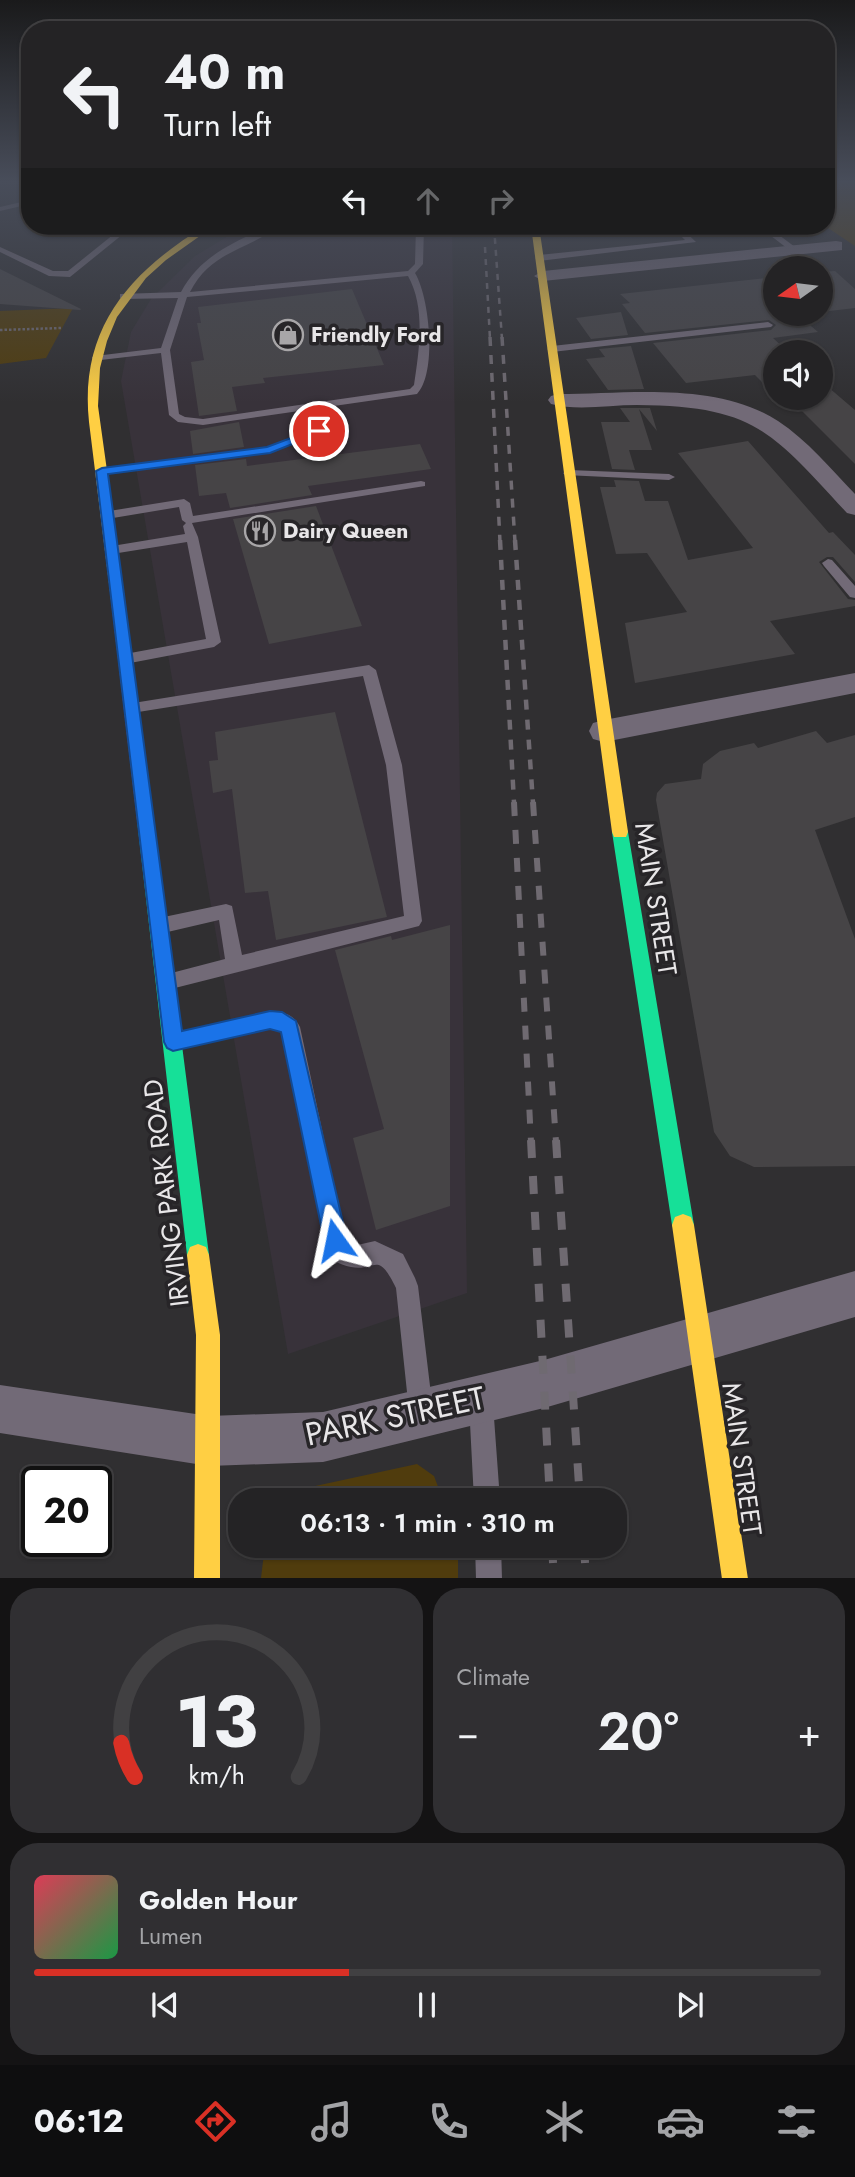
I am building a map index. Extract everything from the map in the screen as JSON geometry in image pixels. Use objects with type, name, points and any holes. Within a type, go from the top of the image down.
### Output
[{"type":"main road","name":"IRVING PARK ROAD","points":[[162,256],[123,296],[102,331],[95,359],[93,400],[167,982],[208,1335],[207,1578]]},
{"type":"main road","name":"MAIN STREET","points":[[539,258],[604,731],[701,1340],[734,1578]]},
{"type":"street","points":[[542,276],[734,256]]},
{"type":"street","points":[[558,400],[694,402],[747,412],[778,431],[855,508]]},
{"type":"street","points":[[604,731],[855,682]]},
{"type":"street","name":"PARK STREET","points":[[0,1409],[209,1441],[323,1437],[480,1399],[701,1340],[855,1294]]},
{"type":"lane","points":[[14,256],[52,274],[70,274],[92,256]]},
{"type":"lane","points":[[220,256],[197,273],[184,295],[164,350],[174,415],[182,420],[203,422],[413,392],[419,386],[423,323],[417,280],[411,273]]},
{"type":"lane","points":[[123,296],[184,295],[411,273],[419,264],[419,256]]},
{"type":"lane","points":[[539,258],[562,256]]},
{"type":"lane","points":[[552,349],[763,326]]},
{"type":"lane","points":[[95,359],[164,350]]},
{"type":"lane","points":[[102,471],[270,450],[319,431]]},
{"type":"lane","points":[[569,473],[669,477]]},
{"type":"lane","points":[[188,520],[421,484]]},
{"type":"lane","points":[[107,515],[184,503],[214,642],[125,659]]},
{"type":"lane","points":[[112,550],[191,537]]},
{"type":"lane","points":[[828,563],[855,594]]},
{"type":"lane","points":[[132,708],[369,670],[394,765],[413,921],[167,982]]},
{"type":"lane","points":[[159,926],[226,911],[235,965]]},
{"type":"lane","points":[[173,1042],[270,1020],[282,1021],[289,1027],[335,1240],[342,1254],[353,1257],[376,1252],[395,1262],[407,1286],[421,1414]]},
{"type":"lane","points":[[480,1399],[486,1488]]},
{"type":"lane","points":[[488,1558],[489,1578]]},
{"type":"path","points":[[0,330],[62,328]]},
{"type":"shaded area","points":[[195,256],[452,256],[467,1293],[288,1354],[121,381],[131,332],[151,299]]},
{"type":"shaded area","points":[[73,308],[46,358],[0,364],[0,311]]},
{"type":"shaded area","points":[[417,1464],[434,1476],[438,1488],[306,1488]]},
{"type":"shaded area","points":[[263,1558],[458,1558],[458,1578],[261,1578]]},
{"type":"building","points":[[0,269],[81,309],[0,304]]},
{"type":"building","points":[[833,271],[855,289],[855,308],[833,311]]},
{"type":"building","points":[[763,278],[763,321],[645,333],[622,304],[630,303],[620,294]]},
{"type":"building","name":"Friendly Ford","points":[[352,289],[384,365],[263,378],[265,383],[232,387],[237,411],[199,416],[191,362],[204,360],[197,323],[201,323],[198,307]]},
{"type":"building","points":[[621,312],[628,335],[591,339],[576,318]]},
{"type":"building","points":[[775,326],[811,326],[818,332],[763,340],[763,383],[755,375],[686,383],[653,343],[771,330]]},
{"type":"building","points":[[631,346],[644,389],[608,390],[586,359],[605,357],[599,349]]},
{"type":"building","points":[[833,391],[855,410],[855,464],[801,410],[833,410]]},
{"type":"building","points":[[620,408],[650,408],[657,431],[639,409],[652,450],[629,450],[635,470],[612,469],[601,422],[630,422]]},
{"type":"building","points":[[239,422],[244,447],[193,454],[190,431]]},
{"type":"building","points":[[748,441],[829,533],[833,532],[855,555],[855,582],[833,557],[819,562],[848,599],[855,600],[855,606],[770,621],[795,654],[635,683],[625,623],[687,612],[647,553],[616,554],[600,487],[616,487],[614,480],[639,481],[645,501],[668,501],[688,560],[753,548],[678,453]]},
{"type":"building","points":[[420,444],[431,469],[308,486],[312,495],[230,508],[226,493],[199,496],[195,465],[246,459],[247,466]]},
{"type":"building","points":[[316,506],[362,626],[269,644],[233,519]]},
{"type":"building","points":[[335,712],[387,917],[276,940],[268,891],[245,893],[232,789],[213,793],[209,761],[218,760],[215,732]]},
{"type":"building","points":[[816,731],[827,743],[855,735],[855,817],[815,830],[855,939],[855,1166],[754,1167],[730,1156],[714,1132],[656,800],[657,793],[665,784],[701,779],[703,764],[720,751],[754,743],[758,748]]},
{"type":"building","points":[[450,925],[450,1206],[376,1230],[353,1138],[384,1129],[335,950],[391,936],[392,940]]},
{"type":"railway","points":[[485,256],[490,339]]},
{"type":"railway","points":[[496,256],[502,339]]},
{"type":"railway","points":[[490,337],[500,542]]},
{"type":"railway","points":[[502,337],[515,542]]},
{"type":"railway","points":[[500,540],[514,803]]},
{"type":"railway","points":[[515,540],[533,803]]},
{"type":"railway","points":[[514,802],[531,1142]]},
{"type":"railway","points":[[533,802],[556,1142]]},
{"type":"railway","points":[[531,1140],[549,1488]]},
{"type":"railway","points":[[556,1140],[579,1488]]},
{"type":"railway","points":[[553,1558],[554,1578]]},
{"type":"railway","points":[[585,1558],[586,1578]]},
{"type":"traffic: fast","points":[[145,820],[198,1255]]},
{"type":"traffic: fast","points":[[620,832],[683,1225]]},
{"type":"traffic: slow","points":[[118,600],[93,406],[95,368],[112,317],[126,295],[166,256]]},
{"type":"traffic: slow","points":[[539,256],[620,832]]},
{"type":"traffic: slow","points":[[683,1225],[735,1578]]},
{"type":"traffic: slow","points":[[198,1255],[208,1335],[207,1578]]},
{"type":"traffic: jam","points":[[118,600],[145,820]]},
{"type":"place","name":"Friendly Ford","points":[[288,335]]},
{"type":"place","name":"Dairy Queen","points":[[260,531]]},
{"type":"route","points":[[319,431],[270,450],[102,471],[173,1042],[270,1020],[282,1021],[289,1027],[335,1240]]}]
